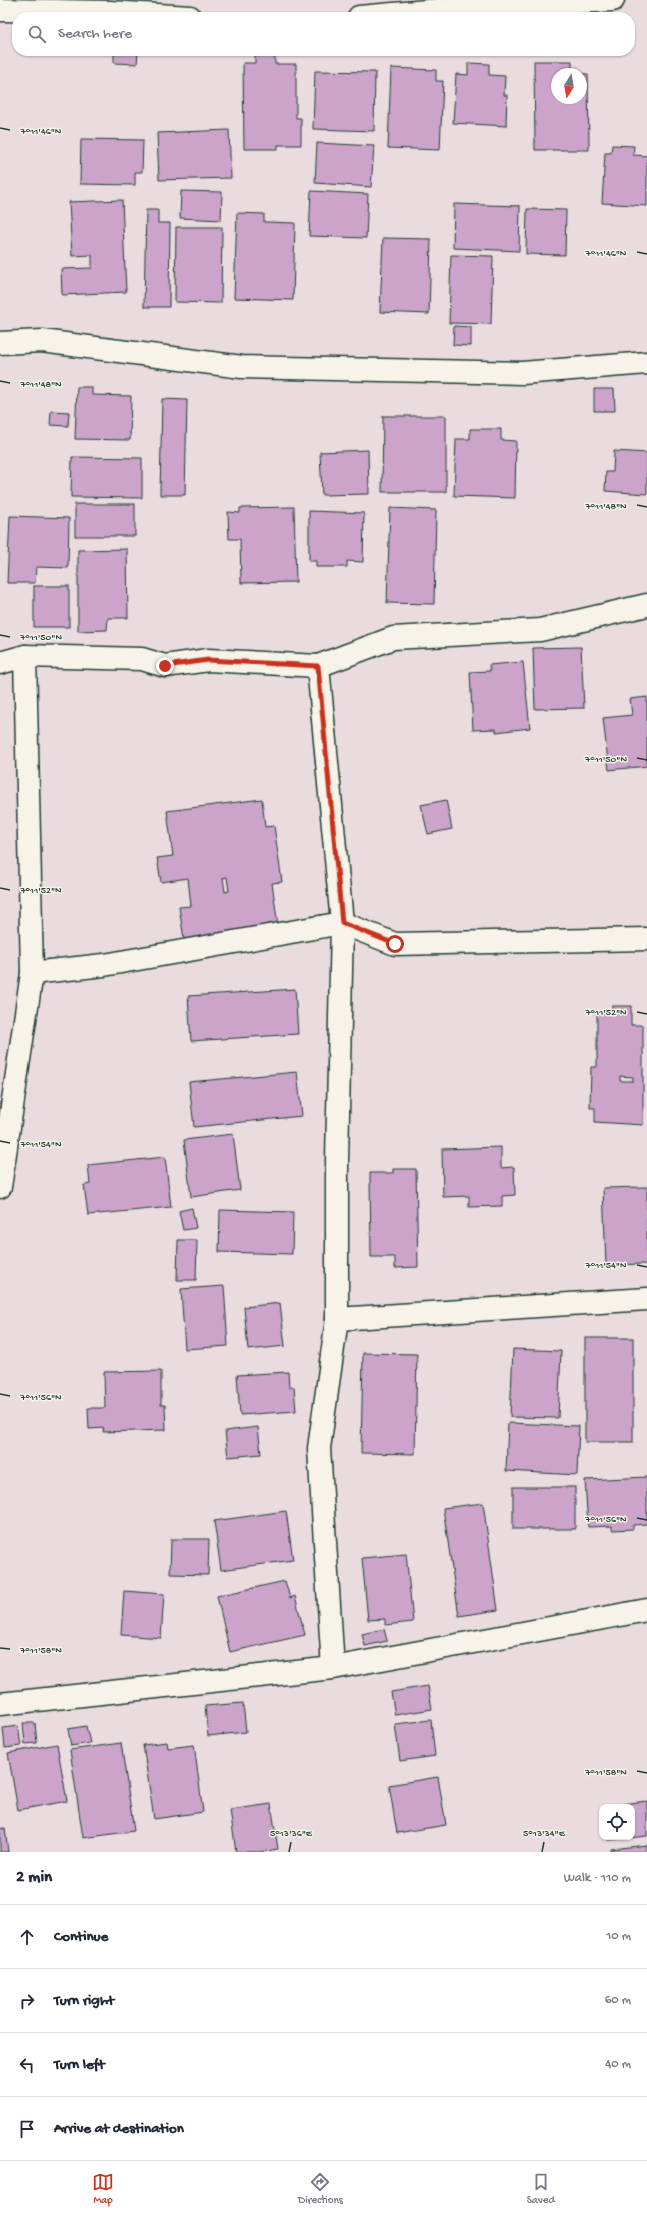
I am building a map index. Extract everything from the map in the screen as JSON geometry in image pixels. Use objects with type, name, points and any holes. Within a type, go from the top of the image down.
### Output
[{"type":"street","points":[[355,0],[355,12]]},
{"type":"street","points":[[416,12],[461,8],[613,0]]},
{"type":"street","points":[[0,10],[110,12]]},
{"type":"street","points":[[0,343],[42,341],[242,368],[522,373],[647,363]]},
{"type":"street","points":[[0,663],[25,656],[142,659],[165,666],[208,660],[318,666],[393,638],[540,630],[647,605]]},
{"type":"street","points":[[0,1187],[32,973],[25,656]]},
{"type":"street","points":[[318,666],[342,923],[337,1161],[337,1319],[319,1448],[333,1668]]},
{"type":"street","points":[[32,973],[104,965],[342,923],[395,944],[647,939]]},
{"type":"street","points":[[337,1319],[647,1299]]},
{"type":"street","points":[[0,1704],[333,1668],[647,1610]]},
{"type":"building","points":[[114,56],[138,56],[137,64],[114,63]]},
{"type":"building","points":[[255,56],[275,56],[275,64],[296,64],[296,118],[301,118],[301,145],[278,145],[278,149],[244,149],[243,63],[255,63]]},
{"type":"building","points":[[534,61],[572,61],[572,68],[551,68],[551,104],[587,104],[588,74],[589,150],[535,150]]},
{"type":"building","points":[[468,63],[489,64],[489,75],[505,76],[504,95],[507,95],[506,126],[453,123],[456,74],[468,75]]},
{"type":"building","points":[[391,68],[436,70],[436,81],[443,81],[440,150],[388,148]]},
{"type":"building","points":[[315,71],[375,72],[374,131],[313,129]]},
{"type":"building","points":[[229,130],[231,178],[159,180],[157,133]]},
{"type":"building","points":[[81,139],[143,140],[142,172],[135,172],[135,185],[80,184]]},
{"type":"building","points":[[317,143],[374,146],[371,187],[315,183]]},
{"type":"building","points":[[612,145],[634,146],[633,155],[647,156],[647,206],[602,203],[605,153],[611,153]]},
{"type":"building","points":[[181,191],[222,192],[221,220],[180,218]]},
{"type":"building","points":[[311,191],[368,194],[366,238],[309,236]]},
{"type":"building","points":[[122,200],[126,292],[62,295],[61,269],[92,268],[92,255],[72,256],[69,202]]},
{"type":"building","points":[[454,204],[520,206],[519,251],[453,248]]},
{"type":"building","points":[[527,209],[566,210],[565,255],[526,254]]},
{"type":"building","points":[[146,210],[158,210],[158,223],[170,223],[169,307],[144,307]]},
{"type":"building","points":[[237,213],[264,214],[264,222],[295,223],[293,300],[234,298]]},
{"type":"building","points":[[176,227],[222,227],[221,303],[175,302]]},
{"type":"building","points":[[383,238],[431,239],[429,314],[380,312]]},
{"type":"building","points":[[451,255],[493,256],[491,324],[449,323]]},
{"type":"building","points":[[454,326],[471,327],[471,346],[453,345]]},
{"type":"building","points":[[77,387],[92,387],[92,395],[131,396],[130,440],[75,439]]},
{"type":"building","points":[[594,389],[614,389],[615,411],[594,411]]},
{"type":"building","points":[[162,399],[187,400],[185,495],[160,495]]},
{"type":"building","points":[[51,411],[69,412],[68,426],[50,425]]},
{"type":"building","points":[[383,416],[446,416],[446,492],[382,492]]},
{"type":"building","points":[[470,429],[501,429],[501,440],[516,441],[515,498],[454,496],[456,439],[470,439]]},
{"type":"building","points":[[368,450],[369,494],[322,495],[320,452]]},
{"type":"building","points":[[614,451],[647,453],[647,494],[605,491],[606,472],[613,472]]},
{"type":"building","points":[[72,457],[142,458],[142,498],[71,497]]},
{"type":"building","points":[[75,504],[135,504],[135,536],[75,536]]},
{"type":"building","points":[[294,507],[296,582],[241,583],[240,539],[229,539],[228,512],[240,513],[240,508]]},
{"type":"building","points":[[390,508],[436,510],[434,604],[387,603]]},
{"type":"building","points":[[309,511],[364,513],[363,562],[347,561],[347,567],[316,567],[316,561],[309,561]]},
{"type":"building","points":[[10,516],[69,518],[68,568],[36,567],[35,583],[7,583]]},
{"type":"building","points":[[127,549],[128,618],[108,618],[107,630],[78,631],[78,550]]},
{"type":"building","points":[[34,586],[69,586],[69,627],[34,627]]},
{"type":"building","points":[[581,647],[584,708],[535,709],[533,648]]},
{"type":"building","points":[[523,662],[530,728],[496,732],[496,729],[473,730],[470,672],[490,671],[489,665]]},
{"type":"building","points":[[647,697],[647,766],[609,770],[603,718],[632,715],[630,699]]},
{"type":"building","points":[[262,799],[265,827],[274,826],[282,882],[272,883],[278,926],[184,939],[179,907],[191,906],[188,878],[161,882],[157,858],[173,856],[167,811]],"holes":[[[227,877],[229,891],[225,892],[223,878]]]},
{"type":"building","points":[[446,800],[452,829],[428,834],[421,805]]},
{"type":"building","points":[[295,989],[298,1034],[191,1041],[188,996]]},
{"type":"building","points":[[612,1006],[631,1006],[631,1025],[643,1025],[643,1125],[595,1122],[595,1108],[590,1108],[591,1067],[597,1067],[597,1012],[612,1012]],"holes":[[[620,1076],[633,1077],[633,1081],[620,1081]]]},
{"type":"building","points":[[297,1072],[302,1116],[194,1127],[189,1082]]},
{"type":"building","points":[[233,1134],[240,1190],[191,1197],[184,1140]]},
{"type":"building","points":[[501,1147],[501,1168],[514,1167],[515,1195],[502,1196],[502,1206],[469,1207],[469,1196],[443,1197],[442,1149]]},
{"type":"building","points":[[165,1157],[171,1207],[88,1215],[84,1185],[90,1184],[88,1165]]},
{"type":"building","points":[[393,1169],[416,1169],[418,1267],[395,1268],[395,1257],[371,1257],[370,1173],[393,1173]]},
{"type":"building","points":[[647,1187],[647,1264],[606,1265],[603,1188]]},
{"type":"building","points":[[192,1208],[196,1228],[183,1230],[179,1211]]},
{"type":"building","points":[[220,1210],[293,1212],[292,1254],[219,1252]]},
{"type":"building","points":[[178,1240],[197,1240],[196,1280],[177,1280]]},
{"type":"building","points":[[224,1286],[228,1346],[185,1349],[181,1289]]},
{"type":"building","points":[[280,1303],[285,1346],[248,1350],[244,1307]]},
{"type":"building","points":[[585,1338],[633,1338],[633,1442],[585,1442]]},
{"type":"building","points":[[513,1349],[561,1351],[558,1418],[510,1417]]},
{"type":"building","points":[[363,1353],[417,1354],[415,1454],[361,1453]]},
{"type":"building","points":[[161,1371],[161,1405],[165,1405],[166,1430],[103,1432],[104,1428],[89,1429],[88,1408],[105,1408],[104,1372]]},
{"type":"building","points":[[288,1372],[289,1387],[294,1387],[296,1411],[240,1415],[237,1375]]},
{"type":"building","points":[[508,1423],[579,1426],[577,1475],[506,1471]]},
{"type":"building","points":[[258,1427],[261,1454],[228,1457],[225,1431]]},
{"type":"building","points":[[647,1477],[647,1524],[633,1525],[633,1529],[612,1530],[612,1526],[588,1527],[585,1480]]},
{"type":"building","points":[[513,1487],[575,1487],[575,1529],[513,1529]]},
{"type":"building","points":[[483,1503],[498,1610],[459,1616],[443,1508]]},
{"type":"building","points":[[286,1511],[293,1560],[221,1570],[214,1521]]},
{"type":"building","points":[[171,1539],[209,1539],[208,1575],[170,1574]]},
{"type":"building","points":[[406,1554],[413,1622],[385,1625],[385,1619],[368,1620],[362,1558]]},
{"type":"building","points":[[285,1581],[290,1598],[295,1596],[305,1635],[230,1652],[217,1596]]},
{"type":"building","points":[[124,1591],[164,1594],[161,1638],[121,1635]]},
{"type":"building","points":[[384,1629],[387,1641],[365,1646],[362,1634]]},
{"type":"building","points":[[428,1686],[432,1709],[395,1715],[391,1692]]},
{"type":"building","points":[[243,1703],[246,1732],[208,1736],[205,1706]]},
{"type":"building","points":[[431,1720],[435,1756],[400,1761],[395,1724]]},
{"type":"building","points":[[23,1723],[35,1723],[37,1743],[25,1744]]},
{"type":"building","points":[[18,1726],[21,1746],[5,1748],[3,1728]]},
{"type":"building","points":[[86,1726],[90,1743],[71,1746],[68,1729]]},
{"type":"building","points":[[167,1742],[168,1748],[194,1745],[203,1812],[154,1819],[143,1745]]},
{"type":"building","points":[[121,1743],[134,1831],[83,1838],[70,1750]]},
{"type":"building","points":[[57,1744],[67,1801],[18,1810],[8,1753]]},
{"type":"building","points":[[438,1777],[446,1825],[397,1833],[389,1785]]},
{"type":"building","points":[[647,1801],[647,1836],[635,1837],[635,1804],[622,1804]]},
{"type":"building","points":[[271,1804],[278,1849],[260,1852],[236,1852],[230,1810]]},
{"type":"building","points":[[5,1828],[8,1852],[0,1852],[0,1829]]},
{"type":"building","points":[[647,1845],[647,1852],[611,1852],[611,1849]]},
{"type":"route","points":[[165,666],[208,660],[318,666],[342,923],[395,944]]}]
